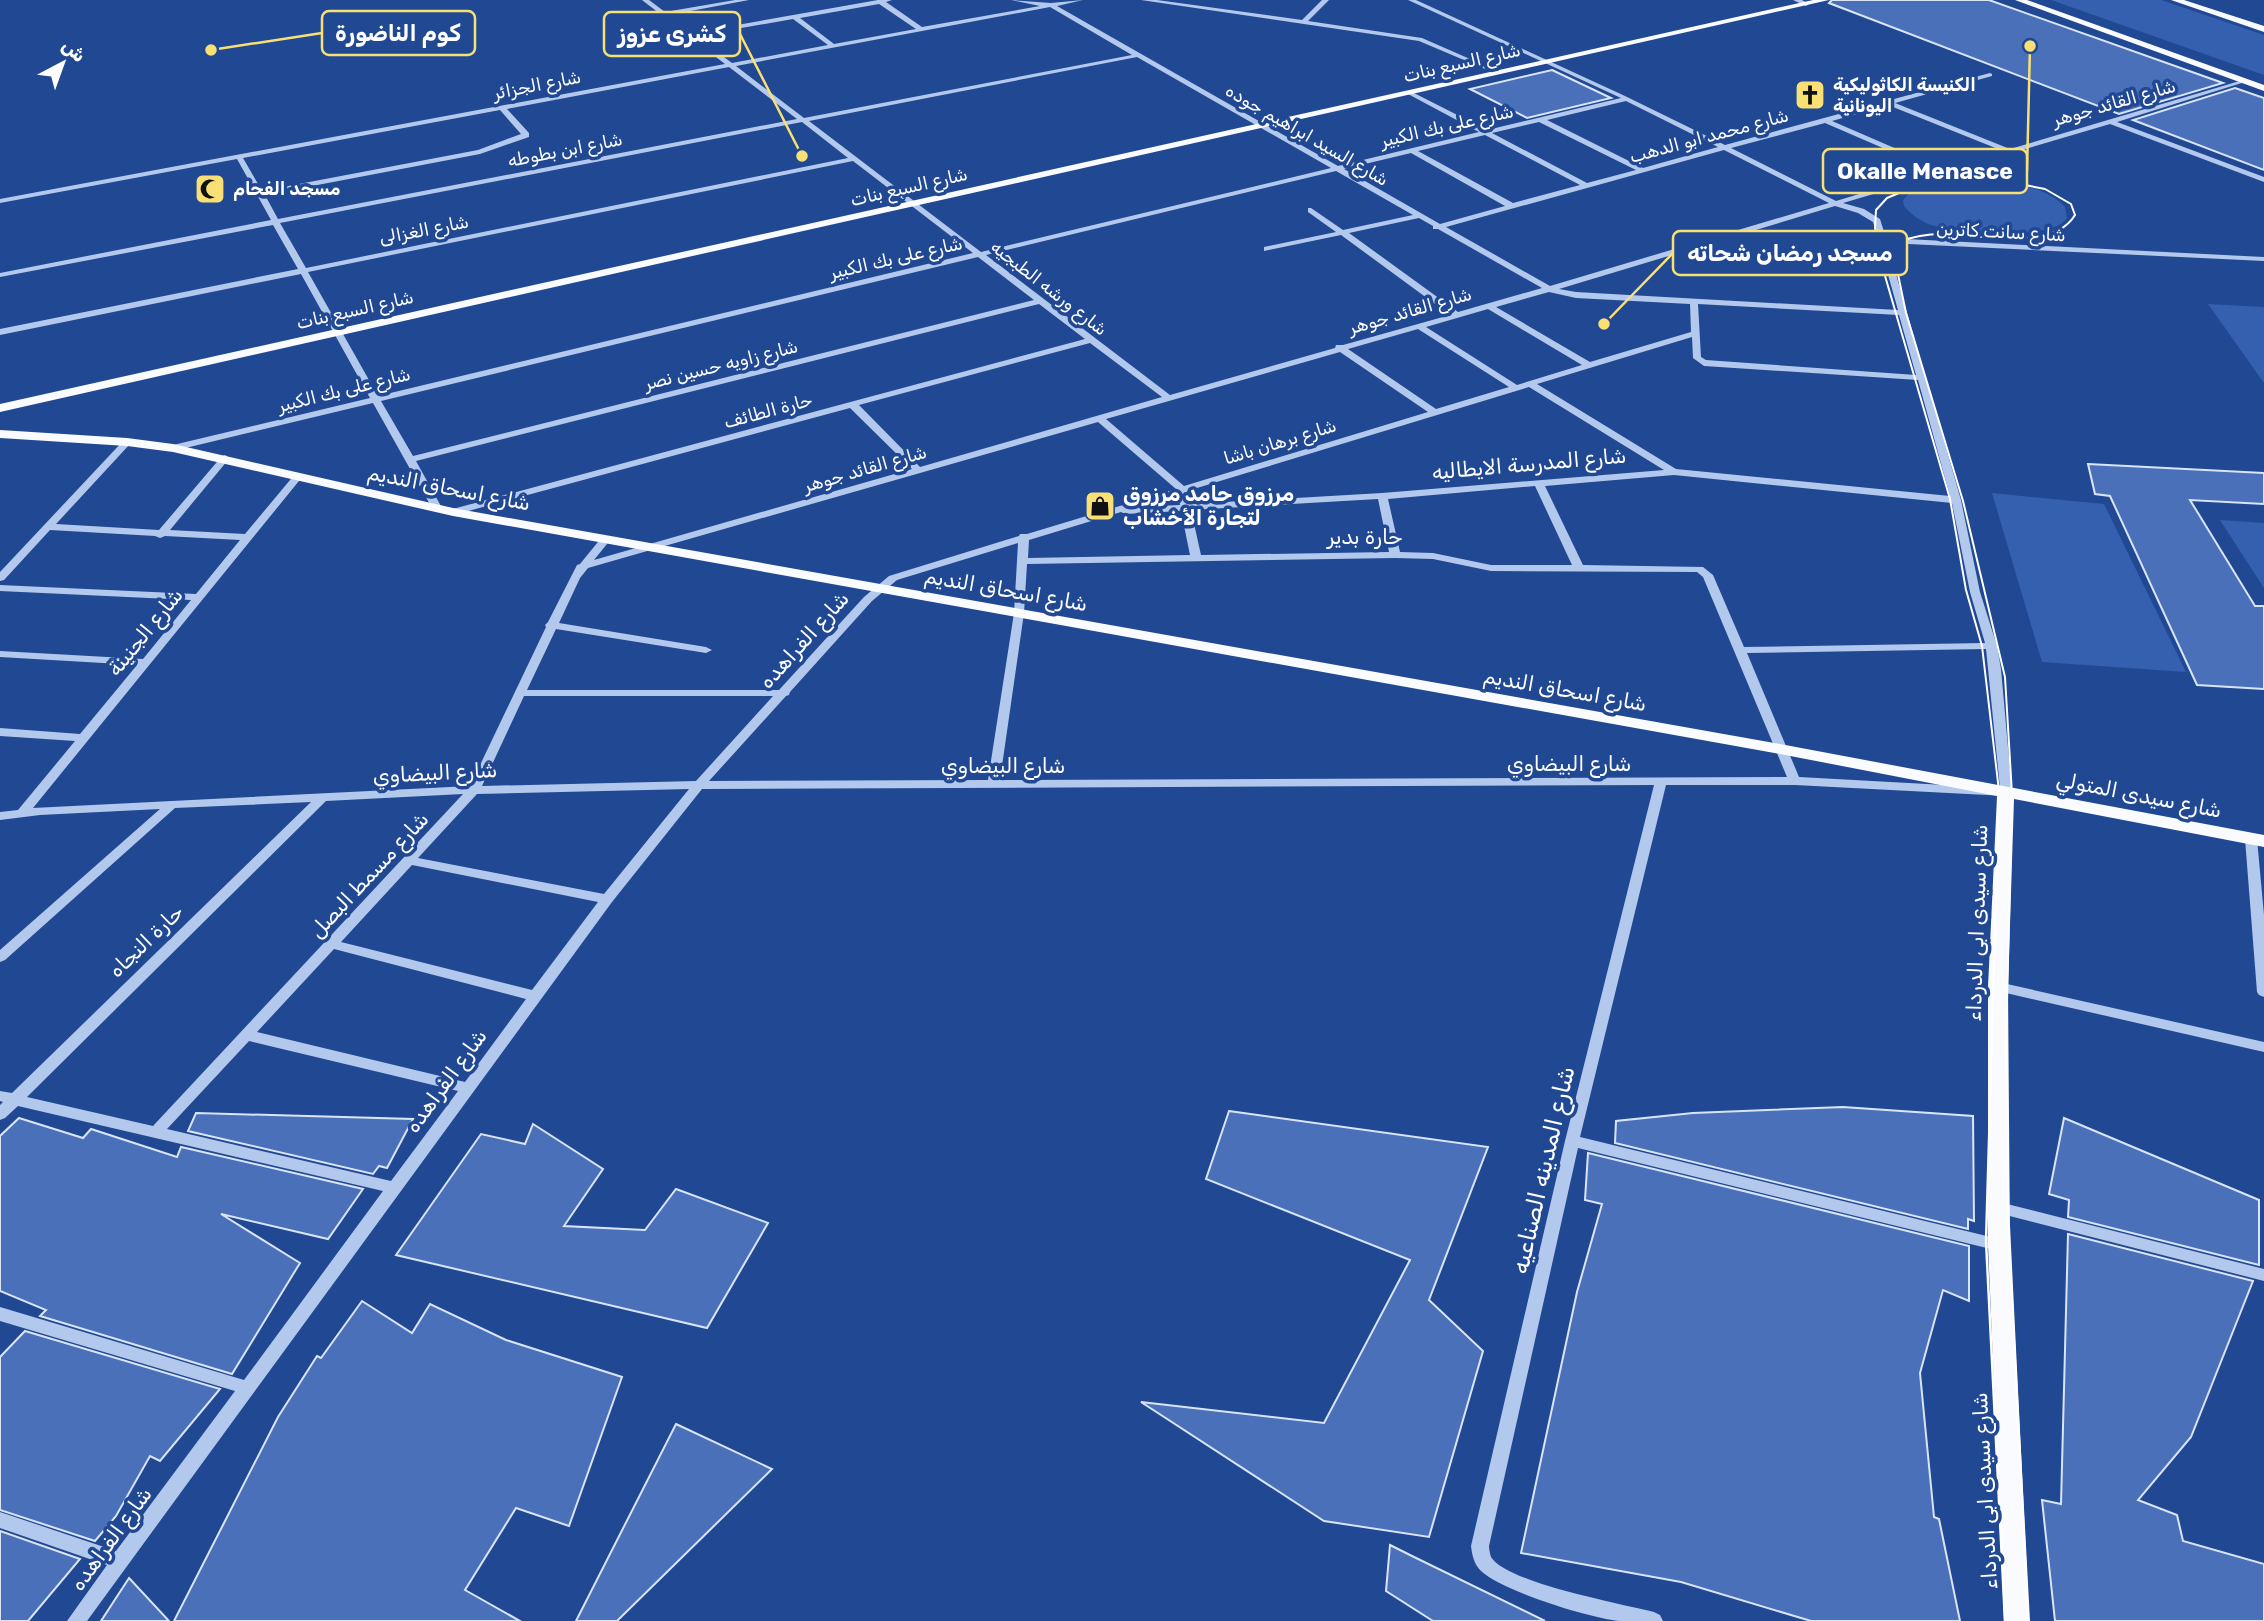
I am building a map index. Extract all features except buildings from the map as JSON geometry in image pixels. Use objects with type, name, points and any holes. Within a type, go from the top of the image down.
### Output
[{"type":"main road","name":"شارع السبع بنات","points":[[0,408],[1499,73],[1801,2],[1825,0]]},
{"type":"main road","points":[[2019,0],[2264,88]]},
{"type":"main road","points":[[2175,0],[2264,29]]},
{"type":"main road","name":"شارع اسحاق النديم","points":[[0,434],[127,442],[173,448],[453,512],[1780,749],[2006,792]]},
{"type":"main road","name":"شارع سيدى المتولي","points":[[2006,792],[2257,840]]},
{"type":"main road","name":"شارع سيدى ابى الدرداء","points":[[2006,792],[1998,987],[1998,1245],[2017,1621]]},
{"type":"street","name":"شارع ورشه الطبجيه","points":[[645,0],[1167,397]]},
{"type":"street","points":[[664,14],[746,0]]},
{"type":"street","points":[[691,35],[889,0]]},
{"type":"street","points":[[1014,0],[1050,5]]},
{"type":"street","name":"شارع الجزائر","points":[[0,201],[1080,0]]},
{"type":"street","points":[[1144,0],[1423,40],[1499,73]]},
{"type":"street","points":[[1304,22],[1326,0]]},
{"type":"street","points":[[1411,0],[1627,99],[1837,204]]},
{"type":"street","points":[[881,2],[922,30]]},
{"type":"street","name":"شارع السيد ابراهيم جوده","points":[[1050,5],[1549,289]]},
{"type":"street","points":[[794,17],[833,46]]},
{"type":"street","name":"شارع ابن بطوطه","points":[[0,275],[1136,56]]},
{"type":"street","name":"شارع محمد ابو الدهب","points":[[1436,226],[1990,75]]},
{"type":"street","name":"شارع القائد جوهر","points":[[582,566],[1549,289],[2245,81]]},
{"type":"street","points":[[1410,93],[1585,185]]},
{"type":"street","name":"شارع على بك الكبير","points":[[173,448],[1627,99]]},
{"type":"street","points":[[1889,103],[2008,151]]},
{"type":"street","points":[[260,194],[480,152],[526,135],[502,108]]},
{"type":"street","points":[[1540,120],[1642,170]]},
{"type":"street","points":[[1825,120],[1942,171]]},
{"type":"street","points":[[2109,121],[2264,180]]},
{"type":"street","points":[[1412,151],[1512,206]]},
{"type":"street","points":[[239,157],[437,508]]},
{"type":"street","name":"شارع الغزالى","points":[[0,332],[854,159]]},
{"type":"street","name":"شارع سيدى ابى الدرداء","points":[[1837,204],[1861,211],[1877,221],[1956,500],[1975,592],[1991,646],[1996,669],[2006,792]]},
{"type":"street","points":[[1311,210],[1456,315]]},
{"type":"street","points":[[1267,249],[1417,216]]},
{"type":"street","name":"شارع سانت كاترين","points":[[1737,234],[2264,259]]},
{"type":"street","points":[[1549,289],[1576,295],[1901,313]]},
{"type":"street","name":"شارع زاويه حسين نصر","points":[[410,460],[1040,301]]},
{"type":"street","points":[[1694,302],[1697,358],[1704,363],[1921,377]]},
{"type":"street","points":[[1489,306],[1588,365]]},
{"type":"street","points":[[1419,326],[1515,387]]},
{"type":"street","name":"شارع برهان باشا","points":[[878,590],[906,572],[1696,333]]},
{"type":"street","name":"حارة الطائف","points":[[453,512],[1091,340]]},
{"type":"street","points":[[1339,347],[1434,412]]},
{"type":"street","points":[[1530,383],[1674,472]]},
{"type":"street","points":[[852,404],[918,470]]},
{"type":"street","points":[[1098,417],[1182,489],[1196,558]]},
{"type":"street","points":[[0,578],[127,442]]},
{"type":"street","points":[[160,535],[225,458]]},
{"type":"street","name":"شارع المدرسة الايطاليه","points":[[1104,512],[1382,496],[1674,472],[1956,500]]},
{"type":"street","name":"شارع الجنينة","points":[[23,812],[245,537],[298,476]]},
{"type":"street","points":[[1538,482],[1579,568]]},
{"type":"street","points":[[1382,496],[1395,555]]},
{"type":"street","points":[[47,527],[160,535],[245,537]]},
{"type":"street","points":[[993,785],[1019,613],[1024,536]]},
{"type":"street","name":"شارع مسمط البصل","points":[[156,1132],[474,790],[521,693],[550,625],[582,566],[606,539]]},
{"type":"street","name":"حارة بدير","points":[[1023,561],[1395,555],[1433,556],[1491,568],[1692,568],[1705,572],[1740,650]]},
{"type":"street","points":[[0,588],[197,597]]},
{"type":"street","name":"شارع الفراهده","points":[[76,1621],[607,899],[699,785],[878,590]]},
{"type":"street","points":[[550,625],[706,650]]},
{"type":"street","points":[[1795,781],[1740,650],[1991,646]]},
{"type":"street","points":[[0,654],[145,662]]},
{"type":"street","points":[[521,693],[785,693]]},
{"type":"street","points":[[0,732],[84,738]]},
{"type":"street","name":"شارع البيضاوي","points":[[0,816],[23,812],[170,807],[474,790],[699,785],[1795,781],[2006,792]]},
{"type":"street","name":"شارع المدينه الصناعيه","points":[[1654,1621],[1514,1583],[1488,1567],[1481,1557],[1480,1546],[1572,1141],[1661,782]]},
{"type":"street","name":"حارة النجاه","points":[[0,1114],[7,1098],[322,798]]},
{"type":"street","points":[[0,957],[170,807]]},
{"type":"street","points":[[2257,840],[2264,992]]},
{"type":"street","points":[[409,860],[607,899]]},
{"type":"street","points":[[331,944],[535,996]]},
{"type":"street","points":[[1998,987],[2264,1047]]},
{"type":"street","points":[[246,1035],[468,1088]]},
{"type":"street","points":[[7,1098],[394,1188]]},
{"type":"street","points":[[1572,1141],[1998,1245]]},
{"type":"street","points":[[1999,1208],[2264,1275]]},
{"type":"street","points":[[0,1314],[248,1388]]},
{"type":"street","points":[[0,1520],[120,1561]]},
{"type":"shaded area","points":[[2051,0],[2161,0],[2264,35],[2264,75]]},
{"type":"shaded area","points":[[1968,179],[1989,180],[2039,190],[2065,207],[2067,218],[2058,226],[2043,230],[1981,233],[1931,225],[1923,222],[1904,206],[1903,200],[1910,193],[1931,184]]},
{"type":"shaded area","points":[[2208,304],[2264,307],[2264,383]]},
{"type":"shaded area","points":[[1992,493],[2104,504],[2186,672],[2042,662]]},
{"type":"shaded area","points":[[2220,520],[2264,523],[2264,588]]},
{"type":"tram line","points":[[1992,1042],[1999,791],[1982,646],[1966,590],[1950,499],[1883,269],[1875,228],[1876,210],[1887,198],[1925,182],[1979,176],[2045,189],[2071,204],[2075,215],[2064,227],[2033,238],[1941,234],[1898,242],[1893,250],[1906,313],[1963,501],[2005,677],[2012,794],[2006,1041]]},
{"type":"tram line","points":[[1992,1040],[1986,1241],[2005,1621]]},
{"type":"tram line","points":[[2006,1041],[2008,1210],[2028,1621]]},
{"type":"place","name":"Okalle Menasce","points":[[2030,46]]},
{"type":"place","name":"كوم الناضورة","points":[[211,50]]},
{"type":"place","name":"الكنيسة الكاثوليكية اليونانية","points":[[1810,95]]},
{"type":"place","name":"كشرى عزوز","points":[[802,156]]},
{"type":"place","name":"مسجد الفحام","points":[[210,189]]},
{"type":"place","name":"مسجد رمضان شحاته","points":[[1604,324]]},
{"type":"place","name":"مرزوق حامد مرزوق لتجارة الأخشاب","points":[[1100,506]]}]
